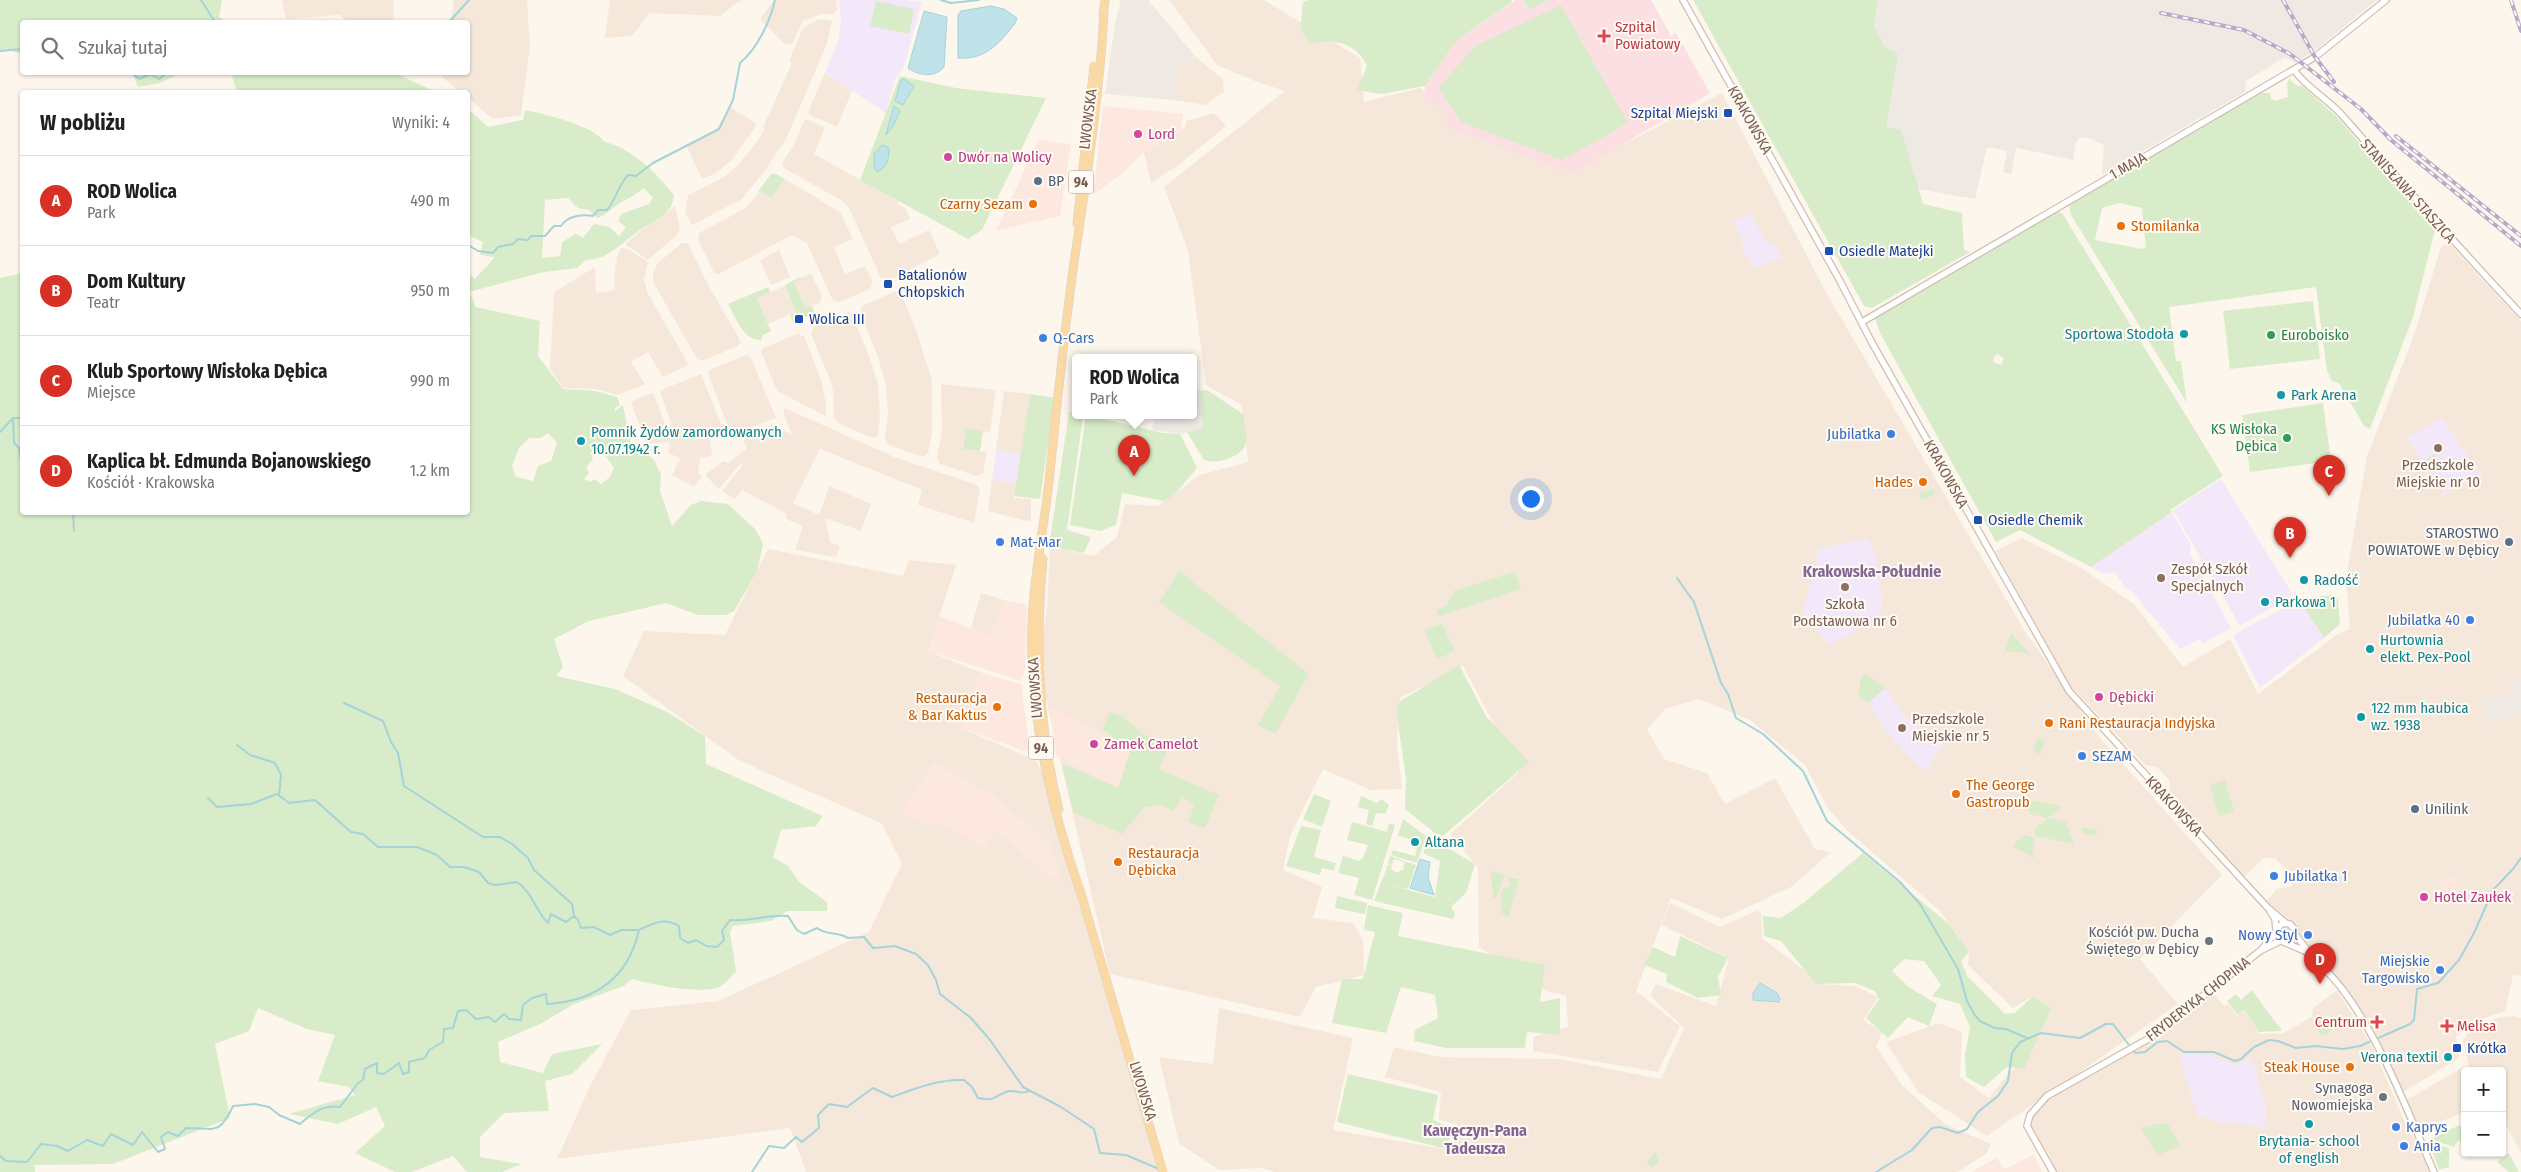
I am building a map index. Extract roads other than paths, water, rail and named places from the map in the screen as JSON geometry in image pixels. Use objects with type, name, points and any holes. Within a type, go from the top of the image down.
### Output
[{"type":"main road","name":"LWOWSKA","points":[[1105,0],[1084,197],[1075,256],[1034,600],[1032,658],[1039,737],[1052,801],[1116,1011],[1124,1046],[1165,1170]]},
{"type":"main road","points":[[1103,32],[1110,0]]},
{"type":"main road","name":"LWOWSKA","points":[[1075,256],[1077,215],[1088,117],[1104,11]]},
{"type":"street","name":"KRAKOWSKA","points":[[1683,0],[2044,650],[2069,691],[2267,907],[2286,923]]},
{"type":"street","name":"1 MAJA","points":[[1862,322],[2294,70],[2315,57],[2386,0]]},
{"type":"street","name":"STANISŁAWA STASZICA","points":[[2294,70],[2334,107],[2414,198],[2521,314]]},
{"type":"street","name":"KRAKOWSKA","points":[[2267,907],[2275,919],[2276,931]]},
{"type":"street","points":[[2311,954],[2289,943],[2280,941],[2276,931],[2280,925],[2286,923],[2292,926],[2295,934],[2343,990],[2374,1043],[2434,1172]]},
{"type":"street","name":"FRYDERYKA CHOPINA","points":[[2260,951],[2276,931]]},
{"type":"street","points":[[2289,943],[2295,934]]},
{"type":"street","name":"FRYDERYKA CHOPINA","points":[[2053,1172],[2027,1126],[2030,1115],[2047,1096],[2148,1039],[2260,951],[2280,941]]},
{"type":"water","points":[[991,6],[1004,9],[1017,18],[1015,23],[1004,37],[987,52],[974,57],[958,58],[958,15],[961,11]]},
{"type":"water","points":[[924,11],[947,17],[944,67],[936,73],[927,75],[917,73],[908,68]]},
{"type":"water","points":[[904,79],[914,86],[903,105],[895,101],[901,80]]},
{"type":"water","points":[[894,106],[900,111],[892,128],[886,135]]},
{"type":"water","points":[[882,145],[889,148],[889,156],[885,166],[877,172],[874,167],[874,154]]},
{"type":"water","points":[[1420,859],[1430,862],[1428,877],[1434,895],[1410,888]]},
{"type":"water","points":[[1760,983],[1777,993],[1780,999],[1779,1002],[1753,1000],[1753,993]]},
{"type":"waterway","points":[[201,0],[214,20]]},
{"type":"waterway","points":[[451,20],[469,0]]},
{"type":"waterway","points":[[470,246],[478,251],[493,253],[498,247],[513,244],[518,239],[528,240],[531,236],[545,236],[554,226],[561,226],[571,218],[584,215],[593,216],[598,210],[607,210],[628,175],[636,176],[653,163],[719,129],[733,100],[740,63],[752,50],[762,34],[775,0]]},
{"type":"waterway","points":[[941,0],[951,3],[979,0]]},
{"type":"waterway","points":[[0,51],[20,49]]},
{"type":"waterway","points":[[134,75],[139,79],[148,75]]},
{"type":"waterway","points":[[152,75],[159,79],[164,75]]},
{"type":"waterway","points":[[13,418],[14,443],[19,448],[20,457]]},
{"type":"waterway","points":[[0,432],[13,418],[20,418]]},
{"type":"waterway","points":[[73,515],[74,531]]},
{"type":"waterway","points":[[1677,578],[1694,602],[1721,683],[1728,694],[1736,718],[1763,734],[1803,771],[1827,821],[1900,882],[1920,904],[1958,969],[1967,1001],[1980,1021],[2027,1038]]},
{"type":"waterway","points":[[344,703],[383,721],[391,742],[398,753],[404,786],[483,837],[500,837],[512,844],[528,858],[534,870],[572,904],[574,916]]},
{"type":"waterway","points":[[237,745],[250,755],[275,763],[281,775],[279,795]]},
{"type":"waterway","points":[[208,798],[217,807],[251,804],[277,794],[289,803],[315,800],[351,832],[363,834],[378,847],[417,847],[437,855],[450,867],[464,867],[479,872],[488,883],[495,885],[517,882],[527,891],[548,923],[551,914],[566,922],[574,916],[581,928],[594,927],[610,935],[621,930],[639,930]]},
{"type":"waterway","points":[[1876,1172],[1912,1150],[1932,1128],[1940,1127],[1958,1133],[1967,1129],[1978,1112],[1998,1096],[2008,1081],[2012,1053],[2020,1042],[2041,1033],[2080,1038],[2106,1024],[2113,1024],[2135,1053],[2145,1052],[2158,1042],[2167,1041],[2184,1052],[2214,1052],[2235,1061],[2241,1059],[2254,1047],[2269,1040],[2278,1041],[2296,1048],[2315,1046],[2343,1049],[2360,1046],[2410,1024],[2414,1020],[2417,989],[2438,983],[2459,960],[2474,933],[2493,890],[2521,858]]},
{"type":"waterway","points":[[0,1156],[6,1161],[27,1162],[41,1144],[57,1146],[68,1151],[87,1140],[103,1146],[111,1134],[133,1145],[142,1132],[158,1152],[165,1149],[161,1137],[168,1132],[178,1136],[186,1128],[215,1128],[224,1122],[233,1106],[255,1104],[269,1107],[279,1115],[300,1124],[323,1108],[340,1107],[358,1083],[363,1080],[365,1069],[377,1063],[377,1073],[384,1074],[399,1063],[403,1074],[409,1072],[409,1062],[425,1058],[429,1050],[443,1042],[444,1029],[453,1028],[458,1011],[466,1010],[476,1019],[489,1017],[495,1022],[504,1014],[509,1019],[521,1020],[523,1005],[532,998],[546,994],[547,1004],[580,998],[594,992],[606,984],[627,962],[639,930],[649,925],[663,921],[674,923],[679,926],[680,938],[688,943],[696,940],[706,946],[717,947],[724,940],[722,931],[730,920],[788,916],[797,930],[804,934],[817,928],[848,938],[864,937],[873,948],[895,946],[916,954],[928,965],[936,980],[940,994],[971,1018],[990,1040],[1023,1087],[1061,1107],[1094,1129],[1100,1153],[1126,1155],[1159,1169]]},
{"type":"waterway","points":[[752,1172],[769,1146],[784,1148],[796,1137],[802,1142],[819,1128],[818,1115],[829,1104],[847,1107],[873,1088],[892,1097],[919,1087],[964,1080],[972,1087],[978,1098],[992,1099],[1009,1091],[1024,1093],[1029,1091]]},
{"type":"railway","points":[[2283,0],[2315,57],[2334,82]]},
{"type":"railway","points":[[2511,0],[2521,31]]},
{"type":"railway","points":[[2161,13],[2244,30],[2290,54],[2361,109],[2391,140],[2521,246]]},
{"type":"railway","points":[[2396,136],[2521,236]]},
{"type":"place","name":"Szpital Powiatowy","points":[[1604,36]]},
{"type":"place","name":"Szpital Miejski","points":[[1728,113]]},
{"type":"place","name":"Lord","points":[[1138,134]]},
{"type":"place","name":"Dwór na Wolicy","points":[[948,157]]},
{"type":"place","name":"BP","points":[[1038,181]]},
{"type":"place","name":"Czarny Sezam","points":[[1033,204]]},
{"type":"place","name":"Stomilanka","points":[[2121,226]]},
{"type":"place","name":"Osiedle Matejki","points":[[1829,251]]},
{"type":"place","name":"Batalionów Chłopskich","points":[[888,284]]},
{"type":"place","name":"Wolica III","points":[[799,319]]},
{"type":"place","name":"Sportowa Stodoła","points":[[2184,334]]},
{"type":"place","name":"Euroboisko","points":[[2271,335]]},
{"type":"place","name":"Q-Cars","points":[[1043,338]]},
{"type":"place","name":"Park Arena","points":[[2281,395]]},
{"type":"place","name":"Jubilatka","points":[[1891,434]]},
{"type":"place","name":"KS Wisłoka Dębica","points":[[2287,438]]},
{"type":"place","name":"Pomnik Żydów zamordowanych 10.07.1942 r.","points":[[581,441]]},
{"type":"place","name":"Przedszkole Miejskie nr 10","points":[[2438,448]]},
{"type":"place","name":"ROD Wolica","points":[[1134,476]]},
{"type":"place","name":"Hades","points":[[1923,482]]},
{"type":"place","name":"Klub Sportowy Wisłoka Dębica","points":[[2329,496]]},
{"type":"place","name":"Osiedle Chemik","points":[[1978,520]]},
{"type":"place","name":"Mat-Mar","points":[[1000,542]]},
{"type":"place","name":"STAROSTWO POWIATOWE w Dębicy","points":[[2509,542]]},
{"type":"place","name":"Dom Kultury","points":[[2290,558]]},
{"type":"place","name":"Zespół Szkół Specjalnych","points":[[2161,578]]},
{"type":"place","name":"Radość","points":[[2304,580]]},
{"type":"place","name":"Szkoła Podstawowa nr 6","points":[[1845,587]]},
{"type":"place","name":"Parkowa 1","points":[[2265,602]]},
{"type":"place","name":"Jubilatka 40","points":[[2470,620]]},
{"type":"place","name":"Hurtownia elekt. Pex-Pool","points":[[2370,649]]},
{"type":"place","name":"Dębicki","points":[[2099,697]]},
{"type":"place","name":"Restauracja & Bar Kaktus","points":[[997,707]]},
{"type":"place","name":"122 mm haubica wz. 1938","points":[[2361,717]]},
{"type":"place","name":"Rani Restauracja Indyjska","points":[[2049,723]]},
{"type":"place","name":"Przedszkole Miejskie nr 5","points":[[1902,728]]},
{"type":"place","name":"Zamek Camelot","points":[[1094,744]]},
{"type":"place","name":"SEZAM","points":[[2082,756]]},
{"type":"place","name":"The George Gastropub","points":[[1956,794]]},
{"type":"place","name":"Unilink","points":[[2415,809]]},
{"type":"place","name":"Altana","points":[[1415,842]]},
{"type":"place","name":"Restauracja Dębicka","points":[[1118,862]]},
{"type":"place","name":"Jubilatka 1","points":[[2274,876]]},
{"type":"place","name":"Hotel Zaułek","points":[[2424,897]]},
{"type":"place","name":"Nowy Styl","points":[[2308,935]]},
{"type":"place","name":"Kościół pw. Ducha Świętego w Dębicy","points":[[2209,941]]},
{"type":"place","name":"Miejskie Targowisko","points":[[2440,970]]},
{"type":"place","name":"Kaplica bł. Edmunda Bojanowskiego","points":[[2320,984]]},
{"type":"place","name":"Centrum","points":[[2377,1022]]},
{"type":"place","name":"Melisa","points":[[2447,1026]]},
{"type":"place","name":"Krótka","points":[[2457,1048]]},
{"type":"place","name":"Verona textil","points":[[2448,1057]]},
{"type":"place","name":"Steak House","points":[[2350,1067]]},
{"type":"place","name":"Synagoga Nowomiejska","points":[[2383,1097]]},
{"type":"place","name":"Brytania- school of english","points":[[2309,1124]]},
{"type":"place","name":"Kaprys","points":[[2396,1127]]},
{"type":"place","name":"Ania","points":[[2404,1146]]},
{"type":"district","name":"Krakowska-Południe","points":[[1872,571]]},
{"type":"district","name":"Kawęczyn-Pana Tadeusza","points":[[1475,1139]]}]
